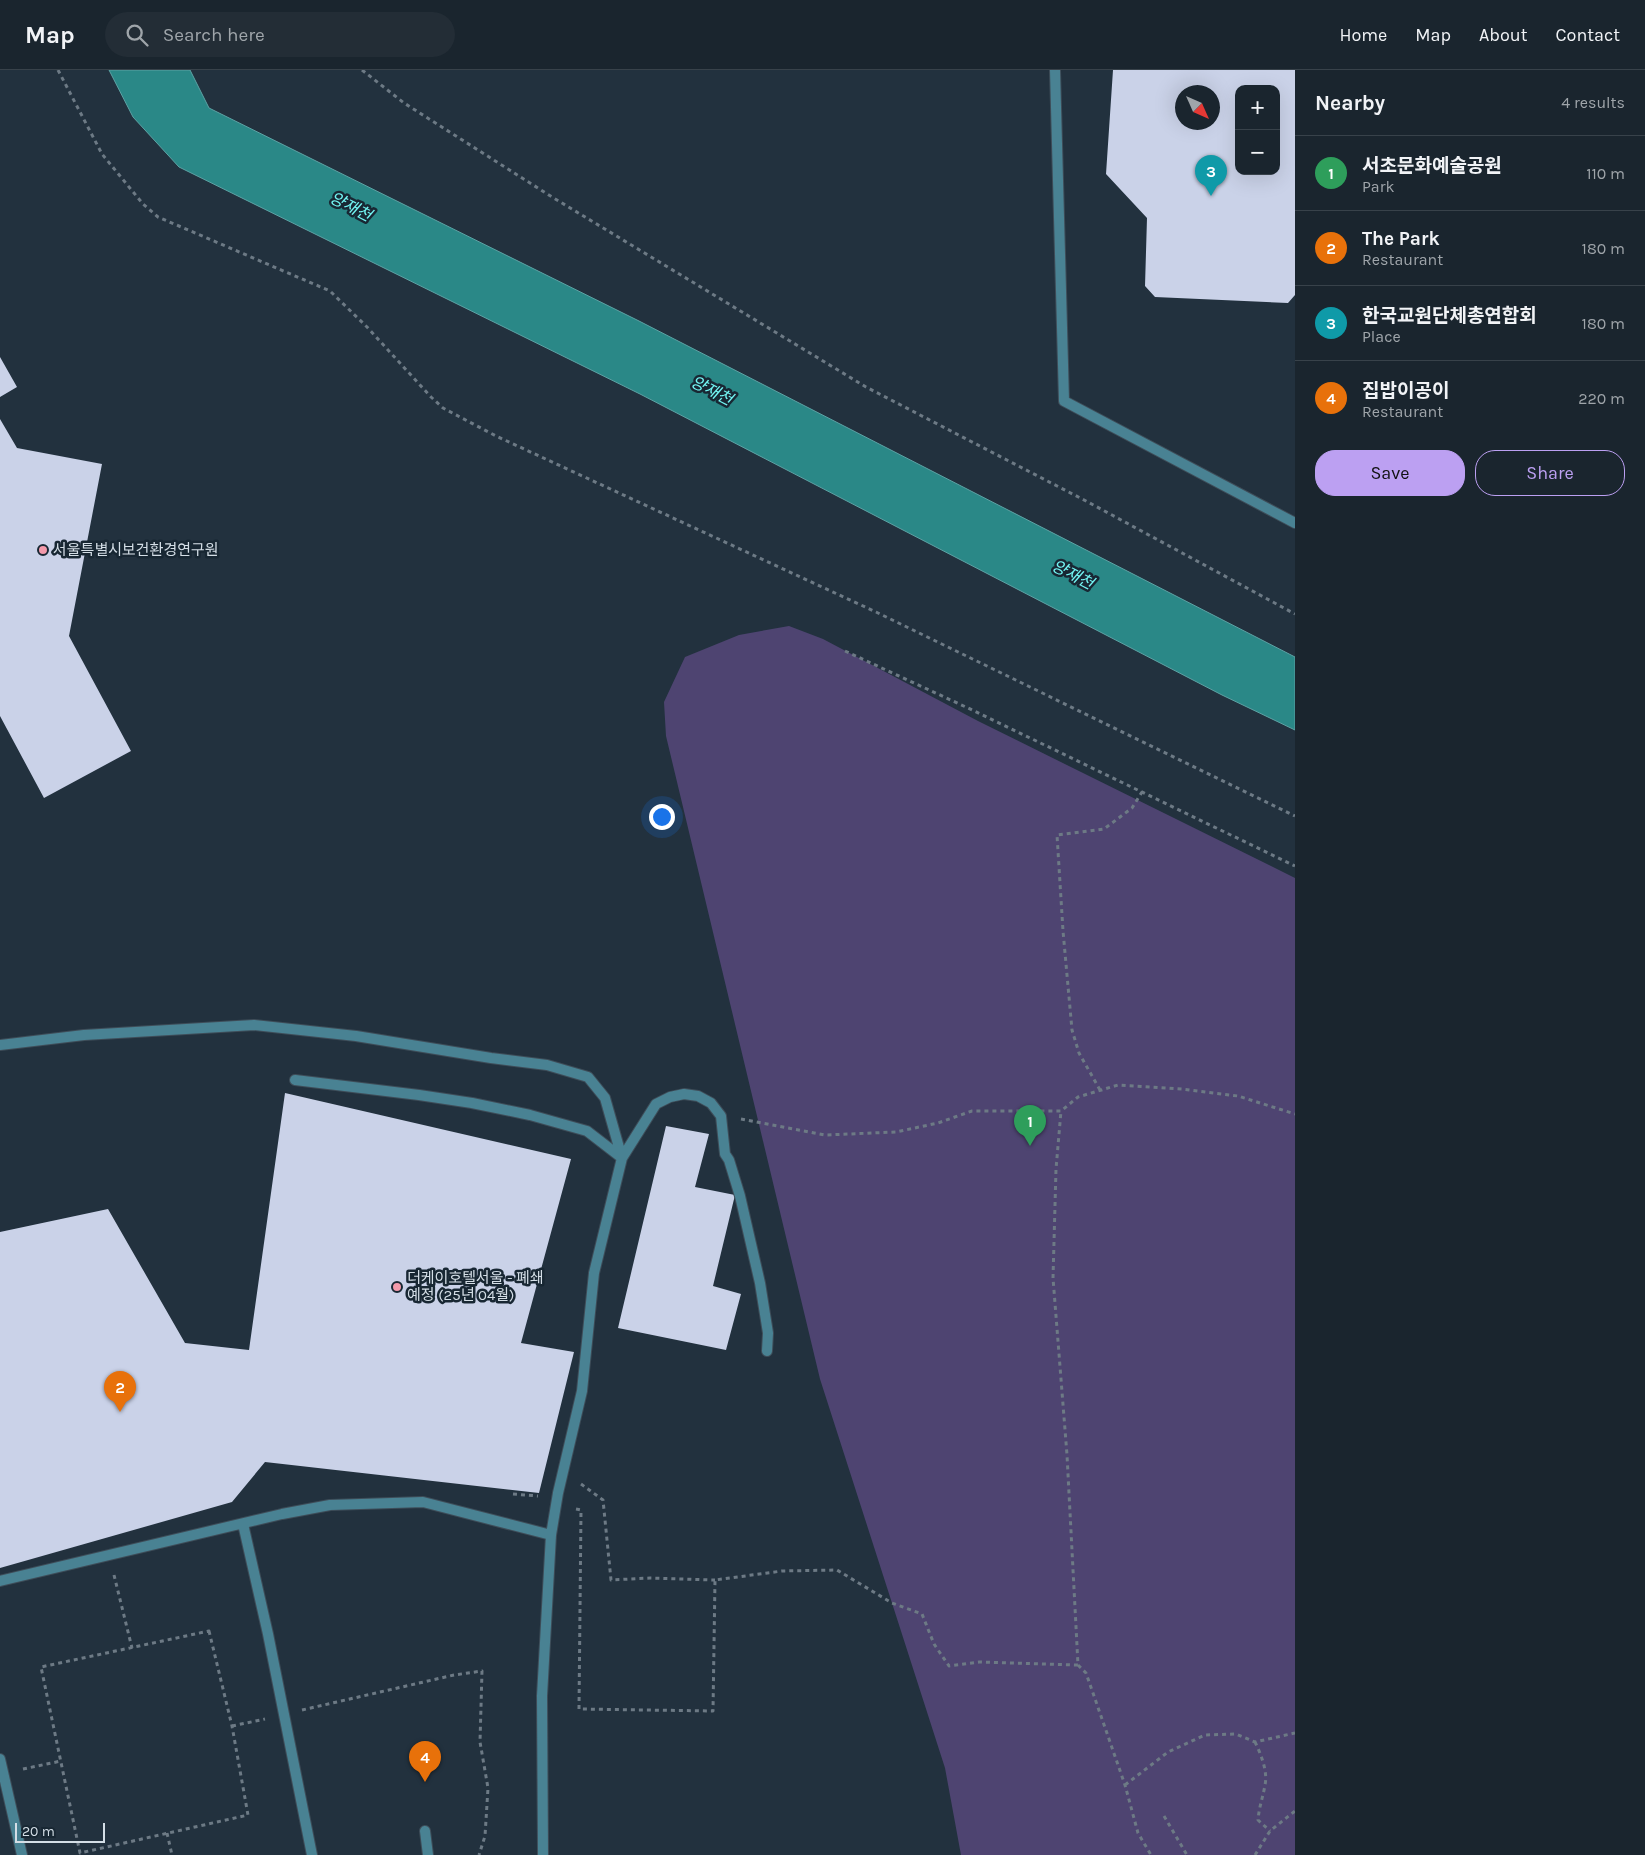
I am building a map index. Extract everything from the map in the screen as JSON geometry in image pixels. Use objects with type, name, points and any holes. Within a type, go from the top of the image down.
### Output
[{"type":"street","points":[[1055,70],[1064,401],[1295,523]]},
{"type":"street","points":[[0,1045],[84,1035],[254,1025],[356,1036],[547,1065],[588,1077],[605,1098],[622,1158]]},
{"type":"street","points":[[296,1080],[419,1095],[472,1103],[530,1115],[587,1131],[622,1158]]},
{"type":"street","points":[[543,1855],[542,1696],[552,1535],[558,1493],[582,1391],[594,1273],[622,1158],[656,1104],[670,1097],[684,1094],[698,1096],[711,1102],[721,1116],[725,1154],[729,1160],[740,1196],[760,1283],[768,1333],[767,1351]]},
{"type":"street","points":[[0,1581],[282,1514],[330,1505],[423,1502],[552,1535]]},
{"type":"street","points":[[244,1524],[285,1714],[312,1855]]},
{"type":"street","points":[[0,1759],[22,1855]]},
{"type":"street","points":[[425,1831],[428,1855]]},
{"type":"path","points":[[58,70],[102,154],[150,210],[158,217],[330,291],[367,327],[443,408],[496,436],[876,612],[1295,816]]},
{"type":"path","points":[[362,70],[404,103],[536,187],[866,388],[1086,501],[1295,614]]},
{"type":"path","points":[[845,650],[1295,866]]},
{"type":"path","points":[[1100,1090],[1078,1053],[1072,1030],[1062,931],[1057,835],[1104,829],[1132,808],[1142,792]]},
{"type":"path","points":[[721,1116],[825,1134],[896,1132],[938,1124],[972,1111],[1061,1111],[1078,1097],[1118,1085],[1182,1089],[1238,1096],[1295,1114]]},
{"type":"path","points":[[1061,1111],[1056,1169],[1054,1278],[1067,1454],[1078,1665],[1086,1673],[1126,1785],[1138,1833],[1152,1855]]},
{"type":"path","points":[[580,1483],[603,1500],[611,1580],[650,1578],[714,1580],[782,1571],[837,1570],[892,1603],[922,1614],[934,1644],[949,1666],[979,1662],[1078,1665]]},
{"type":"path","points":[[581,1510],[579,1709],[713,1711],[714,1580]]},
{"type":"path","points":[[109,1556],[132,1648]]},
{"type":"path","points":[[208,1631],[232,1726],[248,1815],[80,1852],[41,1667],[208,1631]]},
{"type":"path","points":[[232,1726],[454,1675],[482,1671],[480,1742],[488,1788],[485,1836],[479,1855]]},
{"type":"path","points":[[1126,1785],[1168,1752],[1205,1735],[1236,1734],[1255,1742],[1295,1733]]},
{"type":"path","points":[[1255,1742],[1261,1754],[1266,1782],[1258,1820],[1270,1831]]},
{"type":"path","points":[[4,1774],[61,1761]]},
{"type":"path","points":[[1255,1855],[1270,1831],[1295,1811]]},
{"type":"path","points":[[1164,1816],[1187,1855]]},
{"type":"path","points":[[167,1833],[172,1855]]},
{"type":"shaded area","points":[[789,626],[823,639],[978,721],[1295,878],[1295,1855],[961,1855],[945,1768],[820,1379],[666,736],[664,702],[685,657],[739,635]]},
{"type":"water","name":"양재천","points":[[109,70],[190,70],[209,108],[639,321],[1295,657],[1295,730],[1222,695],[640,394],[179,167],[133,117]]},
{"type":"building","points":[[1113,70],[1295,70],[1295,295],[1288,303],[1155,297],[1145,286],[1147,218],[1106,174]]},
{"type":"building","points":[[0,357],[17,387],[0,397]]},
{"type":"building","name":"서울특별시보건환경연구원","points":[[0,419],[17,448],[102,464],[69,636],[131,751],[44,798],[0,716]]},
{"type":"building","name":"더케이호텔서울 - 폐쇄 예정 (25년 04월)","points":[[285,1093],[571,1159],[521,1343],[574,1352],[539,1493],[265,1462],[232,1502],[0,1568],[0,1232],[108,1209],[185,1343],[249,1350]]},
{"type":"building","points":[[666,1126],[709,1134],[695,1187],[735,1195],[713,1286],[741,1294],[726,1350],[618,1328]]},
{"type":"place","name":"한국교원단체총연합회","points":[[1211,196]]},
{"type":"place","name":"서울특별시보건환경연구원","points":[[43,550]]},
{"type":"place","name":"서초문화예술공원","points":[[1030,1146]]},
{"type":"place","name":"더케이호텔서울 - 폐쇄 예정 (25년 04월)","points":[[397,1287]]},
{"type":"place","name":"The Park","points":[[120,1412]]},
{"type":"place","name":"집밥이공이","points":[[425,1782]]}]
